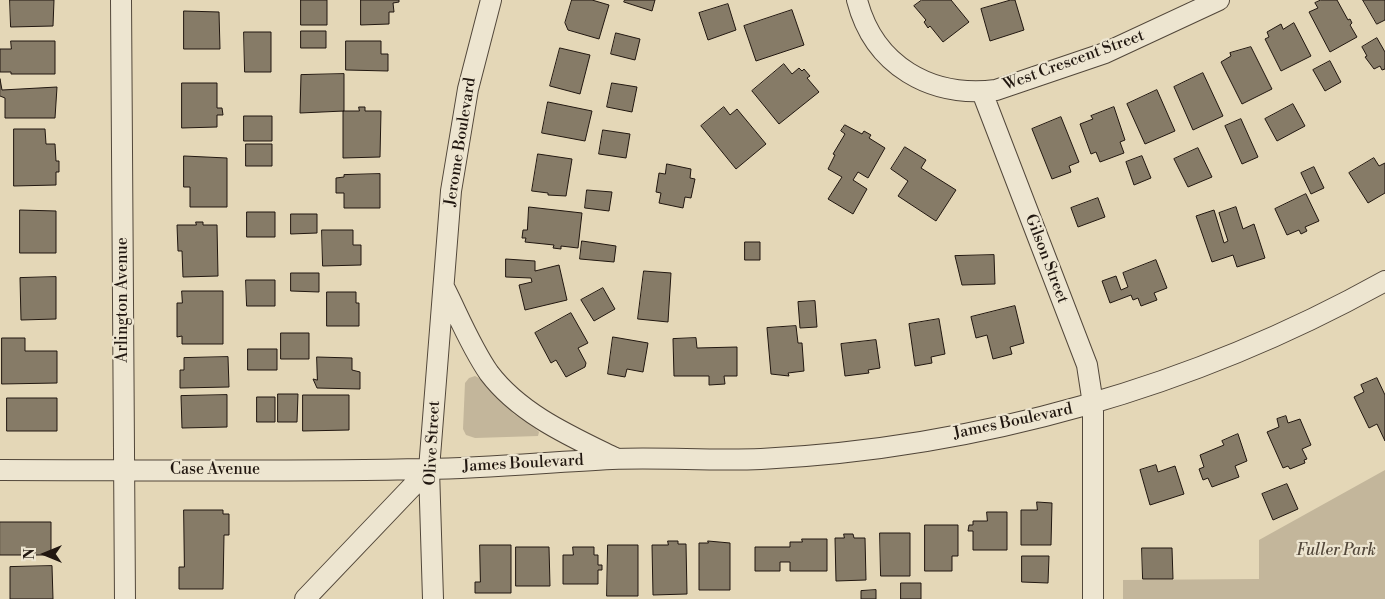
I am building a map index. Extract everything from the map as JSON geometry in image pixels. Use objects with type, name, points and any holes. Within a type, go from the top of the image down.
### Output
[{"type":"street","name":"Arlington Avenue","points":[[121,0],[125,599]]},
{"type":"street","name":"Jerome Boulevard","points":[[444,287],[454,172],[468,89],[491,0]]},
{"type":"street","points":[[857,0],[862,17],[871,36],[890,60],[916,78],[935,86],[955,91],[982,92]]},
{"type":"street","name":"West Crescent Street","points":[[982,92],[996,90],[1105,53],[1219,0]]},
{"type":"street","name":"Gilson Street","points":[[982,92],[1087,365],[1093,404],[1093,599]]},
{"type":"street","name":"James Boulevard","points":[[429,470],[616,459],[761,459],[885,448],[1008,426],[1093,404],[1220,361],[1334,310],[1385,281]]},
{"type":"street","name":"James Boulevard","points":[[444,287],[473,348],[490,374],[506,392],[535,415],[561,431],[616,459]]},
{"type":"street","name":"Olive Street","points":[[433,599],[429,470],[444,287]]},
{"type":"street","name":"Case Avenue","points":[[0,470],[429,470]]},
{"type":"street","points":[[305,599],[429,470]]},
{"type":"green space","points":[[475,376],[481,379],[514,414],[537,430],[539,432],[538,436],[475,438],[466,435],[463,429],[465,383],[469,378]]},
{"type":"green space","name":"Fuller Park","points":[[1385,470],[1385,599],[1123,599],[1123,580],[1259,579],[1259,540]]},
{"type":"building","points":[[10,0],[54,0],[53,26],[11,27]]},
{"type":"building","points":[[301,0],[327,0],[327,25],[301,25]]},
{"type":"building","points":[[361,0],[399,0],[399,2],[393,3],[394,12],[389,12],[389,24],[361,25]]},
{"type":"building","points":[[572,0],[592,0],[609,5],[599,39],[568,30],[565,23]]},
{"type":"building","points":[[625,0],[655,0],[652,11],[624,2]]},
{"type":"building","points":[[922,0],[951,0],[969,22],[943,42],[930,26],[928,28],[924,22],[926,20],[914,6]]},
{"type":"building","points":[[1015,0],[1024,30],[990,41],[981,9]]},
{"type":"building","points":[[1321,0],[1337,0],[1348,20],[1350,19],[1352,23],[1350,25],[1357,37],[1330,52],[1309,12],[1318,8],[1315,3]]},
{"type":"building","points":[[1363,0],[1385,0],[1385,20],[1377,24]]},
{"type":"building","points":[[728,4],[736,30],[708,40],[699,13]]},
{"type":"building","points":[[792,10],[804,45],[756,61],[744,26]]},
{"type":"building","points":[[184,11],[219,12],[220,49],[184,49]]},
{"type":"building","points":[[1294,23],[1311,56],[1281,71],[1265,39],[1269,37],[1267,32],[1281,24],[1283,29]]},
{"type":"building","points":[[301,31],[326,31],[326,48],[301,48]]},
{"type":"building","points":[[244,32],[271,32],[271,72],[245,72]]},
{"type":"building","points":[[616,33],[640,39],[635,60],[611,54]]},
{"type":"building","points":[[1377,38],[1385,52],[1385,69],[1382,70],[1380,66],[1374,69],[1365,57],[1367,56],[1362,47]]},
{"type":"building","points":[[11,41],[55,41],[55,74],[11,74],[11,72],[0,72],[0,49],[11,49]]},
{"type":"building","points":[[346,41],[381,41],[381,54],[388,54],[388,71],[346,70]]},
{"type":"building","points":[[1251,47],[1272,89],[1242,104],[1221,62],[1231,56],[1230,53]]},
{"type":"building","points":[[560,48],[590,55],[580,94],[550,86]]},
{"type":"building","points":[[1330,61],[1341,82],[1325,91],[1313,70]]},
{"type":"building","points":[[784,64],[792,74],[799,68],[802,71],[804,69],[810,76],[807,78],[819,92],[779,124],[752,91]]},
{"type":"building","points":[[1203,73],[1223,116],[1193,130],[1174,87]]},
{"type":"building","points":[[344,74],[344,111],[300,113],[301,75]]},
{"type":"building","points":[[0,79],[2,90],[57,87],[55,118],[5,118],[5,98],[0,96]]},
{"type":"building","points":[[182,83],[217,83],[217,108],[222,108],[223,115],[217,115],[217,127],[182,128]]},
{"type":"building","points":[[612,83],[637,87],[632,112],[607,107]]},
{"type":"building","points":[[1157,90],[1175,131],[1145,144],[1127,104]]},
{"type":"building","points":[[548,102],[592,111],[585,141],[542,133]]},
{"type":"building","points":[[1293,104],[1305,126],[1277,141],[1265,119]]},
{"type":"building","points":[[359,107],[365,107],[365,111],[381,111],[380,157],[343,158],[343,111],[359,111]]},
{"type":"building","points":[[724,107],[730,115],[737,109],[766,144],[736,169],[701,126]]},
{"type":"building","points":[[1114,107],[1125,140],[1120,142],[1124,153],[1100,162],[1096,152],[1091,154],[1080,124],[1093,119],[1091,116]]},
{"type":"building","points":[[244,116],[272,116],[272,141],[244,141]]},
{"type":"building","points":[[1061,117],[1079,162],[1069,166],[1071,172],[1052,179],[1032,129]]},
{"type":"building","points":[[1241,119],[1258,157],[1242,164],[1225,126]]},
{"type":"building","points":[[845,125],[862,134],[864,131],[871,135],[869,138],[885,148],[868,178],[858,172],[853,180],[867,189],[853,214],[828,199],[842,177],[828,169],[835,155],[833,154],[845,134],[841,131]]},
{"type":"building","points":[[14,129],[45,129],[46,144],[55,144],[56,161],[59,161],[59,172],[56,172],[56,185],[14,186]]},
{"type":"building","points":[[603,130],[630,134],[626,158],[599,154]]},
{"type":"building","points":[[246,144],[272,144],[272,166],[246,166]]},
{"type":"building","points":[[905,147],[926,160],[921,168],[956,190],[936,221],[898,196],[908,181],[891,169]]},
{"type":"building","points":[[1198,148],[1212,177],[1188,187],[1174,159]]},
{"type":"building","points":[[538,154],[572,159],[566,196],[548,195],[548,193],[532,191]]},
{"type":"building","points":[[184,156],[227,158],[227,207],[190,207],[190,187],[184,187]]},
{"type":"building","points":[[1142,156],[1151,178],[1134,185],[1126,162]]},
{"type":"building","points":[[1374,158],[1379,166],[1385,163],[1385,193],[1368,203],[1349,173]]},
{"type":"building","points":[[667,164],[691,169],[690,178],[695,179],[691,198],[685,197],[683,208],[659,203],[661,193],[656,192],[659,173],[665,174]]},
{"type":"building","points":[[1314,167],[1324,188],[1311,194],[1301,173]]},
{"type":"building","points":[[380,174],[380,208],[344,208],[344,193],[336,193],[336,178],[344,177],[344,175]]},
{"type":"building","points":[[587,190],[612,192],[609,211],[585,208]]},
{"type":"building","points":[[1306,194],[1319,221],[1305,227],[1307,231],[1301,234],[1299,230],[1287,235],[1275,209]]},
{"type":"building","points":[[1098,198],[1105,217],[1078,227],[1071,208]]},
{"type":"building","points":[[529,207],[582,213],[578,248],[561,246],[561,249],[553,248],[554,245],[525,242],[526,238],[522,238],[523,230],[527,230]]},
{"type":"building","points":[[1236,207],[1243,229],[1254,224],[1265,258],[1237,267],[1233,255],[1212,262],[1196,216],[1214,210],[1224,243],[1228,241],[1219,213]]},
{"type":"building","points":[[20,210],[56,211],[56,253],[20,253]]},
{"type":"building","points":[[247,212],[275,212],[275,237],[247,237]]},
{"type":"building","points":[[291,214],[317,214],[317,233],[291,234]]},
{"type":"building","points":[[196,222],[203,222],[203,225],[217,225],[218,276],[183,277],[182,251],[178,251],[177,225],[196,225]]},
{"type":"building","points":[[322,230],[353,230],[353,245],[361,245],[361,265],[323,266]]},
{"type":"building","points":[[582,241],[616,246],[614,262],[580,259]]},
{"type":"building","points":[[745,242],[760,242],[760,260],[745,260]]},
{"type":"building","points":[[994,255],[995,284],[962,285],[955,256]]},
{"type":"building","points":[[506,259],[535,261],[535,271],[559,265],[567,300],[525,310],[519,285],[532,282],[531,278],[506,277]]},
{"type":"building","points":[[1156,260],[1167,288],[1154,293],[1157,300],[1141,306],[1138,298],[1133,300],[1131,295],[1110,303],[1102,281],[1116,276],[1121,290],[1128,287],[1123,273]]},
{"type":"building","points":[[644,271],[671,273],[668,322],[638,319]]},
{"type":"building","points":[[291,273],[319,273],[319,292],[291,291]]},
{"type":"building","points":[[56,277],[56,319],[21,320],[20,278]]},
{"type":"building","points":[[246,280],[275,280],[275,306],[247,306]]},
{"type":"building","points":[[603,288],[615,309],[594,321],[581,300]]},
{"type":"building","points":[[182,291],[223,291],[223,344],[182,344],[182,336],[177,337],[177,303],[182,303]]},
{"type":"building","points":[[327,292],[356,292],[356,303],[359,303],[359,326],[327,326]]},
{"type":"building","points":[[815,301],[817,327],[800,328],[798,302]]},
{"type":"building","points":[[1015,306],[1024,343],[1010,347],[1012,354],[993,359],[987,335],[976,338],[971,317]]},
{"type":"building","points":[[571,313],[588,343],[578,348],[586,363],[585,367],[566,377],[556,360],[551,363],[535,333]]},
{"type":"building","points":[[939,319],[945,354],[931,357],[932,363],[915,366],[909,324]]},
{"type":"building","points":[[796,326],[798,343],[802,343],[804,371],[788,373],[789,376],[771,374],[767,328]]},
{"type":"building","points":[[281,333],[309,333],[309,359],[281,359]]},
{"type":"building","points":[[613,337],[648,343],[643,372],[627,369],[625,377],[608,374]]},
{"type":"building","points":[[2,338],[25,338],[25,351],[57,351],[57,383],[2,384]]},
{"type":"building","points":[[696,338],[697,348],[737,347],[737,376],[724,376],[725,384],[709,385],[709,376],[674,376],[673,339]]},
{"type":"building","points":[[876,340],[880,368],[868,370],[869,373],[845,376],[841,344]]},
{"type":"building","points":[[248,349],[277,349],[277,370],[248,370]]},
{"type":"building","points":[[228,357],[229,387],[180,388],[180,370],[184,370],[184,358]]},
{"type":"building","points":[[317,357],[352,358],[352,370],[360,372],[360,389],[317,388],[313,379],[317,380]]},
{"type":"building","points":[[1377,378],[1385,395],[1385,441],[1377,424],[1369,428],[1354,397],[1364,392],[1361,385]]},
{"type":"building","points":[[278,394],[298,394],[297,422],[278,422]]},
{"type":"building","points":[[227,395],[227,427],[182,428],[181,396]]},
{"type":"building","points":[[303,395],[349,395],[349,430],[303,431]]},
{"type":"building","points":[[257,397],[275,397],[275,422],[257,422]]},
{"type":"building","points":[[7,398],[57,398],[57,431],[7,431]]},
{"type":"building","points":[[1286,416],[1288,423],[1300,419],[1311,445],[1302,449],[1307,459],[1304,460],[1305,463],[1290,469],[1288,466],[1283,468],[1267,432],[1279,427],[1277,419]]},
{"type":"building","points":[[1238,434],[1247,461],[1235,466],[1239,477],[1212,487],[1208,478],[1203,480],[1199,469],[1204,467],[1200,455],[1224,445],[1222,441]]},
{"type":"building","points":[[1156,465],[1158,472],[1175,466],[1184,494],[1150,505],[1140,470]]},
{"type":"building","points":[[1287,484],[1298,509],[1273,520],[1262,494]]},
{"type":"building","points":[[1037,502],[1052,503],[1051,545],[1021,545],[1021,510],[1037,510]]},
{"type":"building","points":[[184,510],[223,510],[223,514],[229,514],[229,535],[224,535],[223,589],[179,589],[179,567],[184,567]]},
{"type":"building","points":[[987,512],[1007,512],[1007,550],[973,550],[973,531],[968,531],[969,525],[973,525],[973,521],[987,521]]},
{"type":"building","points":[[0,522],[51,522],[51,555],[0,555]]},
{"type":"building","points":[[925,525],[958,525],[958,556],[952,556],[952,571],[925,571]]},
{"type":"building","points":[[880,533],[910,533],[910,576],[881,576]]},
{"type":"building","points":[[844,534],[853,534],[854,538],[865,538],[866,580],[836,581],[835,538],[844,538]]},
{"type":"building","points":[[802,539],[827,539],[827,571],[790,571],[790,562],[780,562],[780,571],[755,571],[755,547],[790,547],[790,542],[802,542]]},
{"type":"building","points":[[668,541],[678,541],[678,544],[686,544],[687,594],[653,595],[652,545],[668,545]]},
{"type":"building","points":[[708,541],[730,543],[730,590],[699,590],[699,543],[708,543]]},
{"type":"building","points":[[480,545],[511,545],[511,593],[475,593],[475,582],[480,582]]},
{"type":"building","points":[[608,545],[638,545],[638,596],[607,596]]},
{"type":"building","points":[[516,547],[549,547],[550,586],[516,586]]},
{"type":"building","points":[[573,547],[594,547],[594,555],[598,555],[598,565],[602,565],[602,570],[598,570],[598,584],[563,584],[563,555],[573,555]]},
{"type":"building","points":[[1142,548],[1172,548],[1173,579],[1143,579]]},
{"type":"building","points":[[1022,556],[1049,556],[1048,583],[1022,582]]},
{"type":"building","points":[[52,566],[53,599],[10,599],[10,567]]},
{"type":"building","points":[[901,583],[921,583],[921,599],[901,599]]},
{"type":"building","points":[[876,590],[876,599],[861,599],[861,591]]}]
